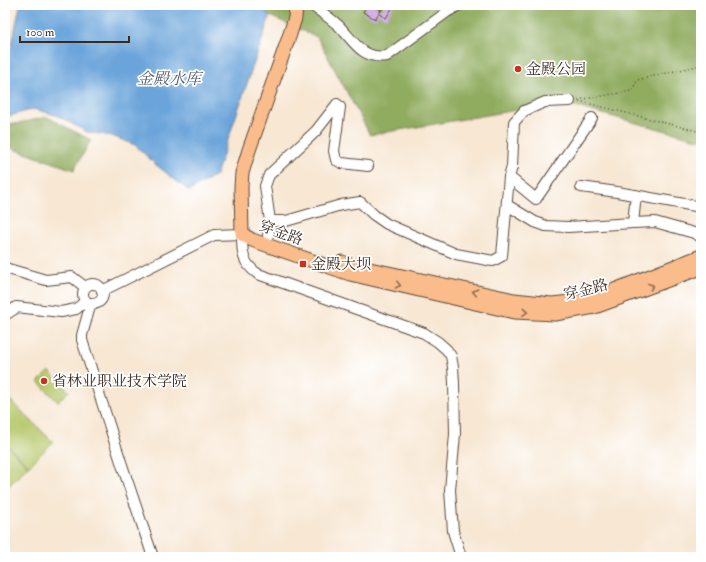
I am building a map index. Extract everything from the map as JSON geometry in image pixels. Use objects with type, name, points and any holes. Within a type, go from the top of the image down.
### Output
[{"type":"main road","points":[[242,234],[242,173],[290,34],[295,18],[296,7]]},
{"type":"main road","name":"穿金路","points":[[242,234],[258,232],[351,265],[514,300],[552,304],[589,300],[701,256]]},
{"type":"main road","name":"穿金路","points":[[242,234],[252,240],[350,274],[514,312],[555,314],[595,307],[701,268]]},
{"type":"street","points":[[311,5],[338,26],[358,48],[372,56],[380,57],[387,56],[446,12],[459,5]]},
{"type":"street","points":[[270,221],[286,220],[341,205],[360,202],[374,215],[387,224],[456,254],[492,261],[502,256],[509,177],[512,167],[514,122],[524,111],[546,102],[570,101]]},
{"type":"street","points":[[268,236],[270,221],[265,186],[269,175],[316,131],[337,104],[340,107],[334,151],[336,160],[342,163],[368,166]]},
{"type":"street","points":[[509,177],[536,199],[592,118]]},
{"type":"street","points":[[581,187],[701,207]]},
{"type":"street","points":[[633,223],[636,195]]},
{"type":"street","points":[[507,205],[535,222],[546,226],[568,228],[655,222],[694,233],[701,237]]},
{"type":"street","points":[[102,291],[214,235],[242,234],[244,258],[250,269],[258,274],[424,333],[438,342],[451,356],[454,383],[455,434],[450,490],[453,531],[461,557]]},
{"type":"street","points":[[5,268],[46,280],[72,277],[85,287]]},
{"type":"street","points":[[5,316],[16,307],[61,312],[76,308],[88,302],[95,303],[101,299],[102,291],[99,287],[93,284],[85,287],[83,295],[88,302],[82,340],[122,465],[154,557]]},
{"type":"path","points":[[701,65],[637,80],[632,91],[576,100],[701,132]]},
{"type":"green space","name":"金殿公园","points":[[235,5],[701,5],[701,140],[572,106],[570,101],[370,135],[317,37],[270,16],[262,9],[240,8]]},
{"type":"green space","points":[[47,117],[91,140],[74,170],[5,146],[5,122],[15,124]]},
{"type":"green space","points":[[49,371],[69,391],[58,402],[38,382]]},
{"type":"green space","points":[[5,395],[53,442],[29,466],[5,443]]},
{"type":"green space","points":[[5,444],[28,466],[5,490]]},
{"type":"water","name":"金殿水库","points":[[20,5],[235,5],[240,8],[262,9],[270,16],[216,175],[189,191],[155,164],[135,145],[112,136],[87,132],[56,115],[33,109],[7,117],[5,116],[5,53],[11,48]]},
{"type":"building","points":[[367,5],[373,5],[381,10],[375,19],[363,12]]},
{"type":"building","points":[[385,5],[394,5],[386,18],[379,14]]},
{"type":"place","name":"金殿公园","points":[[518,69]]},
{"type":"place","name":"金殿大坝","points":[[303,264]]},
{"type":"place","name":"省林业职业技术学院","points":[[44,381]]}]
